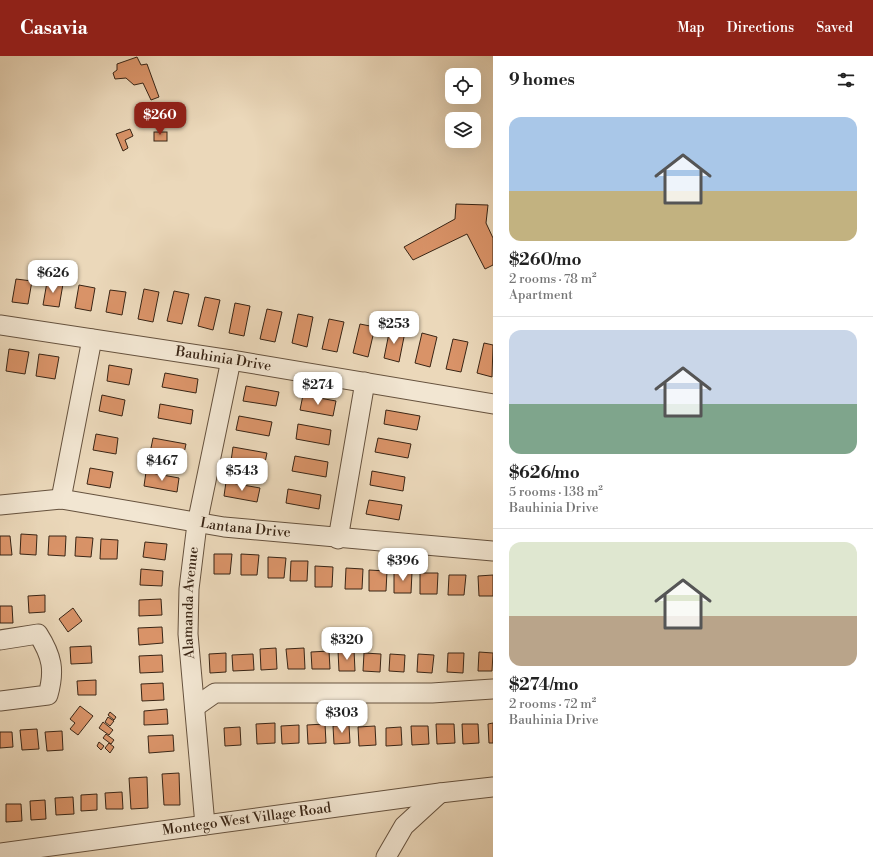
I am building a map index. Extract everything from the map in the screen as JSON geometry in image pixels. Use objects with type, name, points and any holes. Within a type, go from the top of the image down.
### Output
[{"type":"street","name":"Bauhinia Drive","points":[[0,325],[231,360],[493,404]]},
{"type":"street","points":[[61,499],[92,340]]},
{"type":"street","name":"Alamanda Avenue","points":[[205,825],[188,634],[189,589],[197,524],[231,360]]},
{"type":"street","points":[[338,539],[365,382]]},
{"type":"street","name":"Lantana Drive","points":[[0,506],[61,499],[197,524],[338,539],[493,551]]},
{"type":"street","points":[[0,640],[38,634],[47,648],[52,664],[52,679],[48,695],[0,701]]},
{"type":"street","points":[[195,707],[215,693],[432,693],[493,689]]},
{"type":"street","name":"Montego West Village Road","points":[[0,853],[440,792],[493,787]]},
{"type":"street","points":[[386,857],[404,826],[440,792]]},
{"type":"building","points":[[137,57],[141,65],[147,64],[159,97],[151,100],[143,83],[134,85],[126,78],[115,79],[113,73],[117,70],[117,64]]},
{"type":"building","points":[[130,129],[133,136],[125,140],[128,148],[123,151],[116,134]]},
{"type":"building","points":[[154,132],[167,132],[167,141],[154,141]]},
{"type":"building","points":[[456,204],[488,205],[486,223],[493,238],[493,265],[485,269],[467,234],[413,260],[404,247],[455,219]]},
{"type":"building","points":[[16,279],[32,281],[28,304],[12,302]]},
{"type":"building","points":[[47,282],[63,284],[59,307],[43,305]]},
{"type":"building","points":[[79,285],[95,288],[91,311],[75,308]]},
{"type":"building","points":[[144,289],[159,292],[153,322],[138,319]]},
{"type":"building","points":[[110,290],[126,292],[122,315],[106,312]]},
{"type":"building","points":[[174,291],[189,294],[182,324],[167,321]]},
{"type":"building","points":[[205,297],[220,300],[213,330],[198,326]]},
{"type":"building","points":[[235,303],[250,306],[244,336],[229,333]]},
{"type":"building","points":[[267,309],[282,312],[275,342],[260,339]]},
{"type":"building","points":[[298,314],[313,317],[307,347],[292,343]]},
{"type":"building","points":[[329,319],[344,322],[337,352],[322,349]]},
{"type":"building","points":[[360,324],[375,327],[368,357],[353,353]]},
{"type":"building","points":[[390,328],[405,332],[399,362],[384,358]]},
{"type":"building","points":[[422,333],[437,337],[430,367],[415,363]]},
{"type":"building","points":[[453,339],[468,342],[461,372],[446,369]]},
{"type":"building","points":[[484,343],[493,345],[492,377],[477,373]]},
{"type":"building","points":[[9,349],[29,352],[25,374],[6,371]]},
{"type":"building","points":[[39,354],[59,357],[55,379],[36,376]]},
{"type":"building","points":[[109,365],[132,369],[129,385],[107,381]]},
{"type":"building","points":[[165,373],[198,379],[196,393],[162,387]]},
{"type":"building","points":[[246,386],[279,392],[276,406],[243,401]]},
{"type":"building","points":[[102,395],[125,400],[122,416],[99,411]]},
{"type":"building","points":[[303,395],[336,401],[333,416],[300,410]]},
{"type":"building","points":[[160,404],[193,410],[191,424],[158,418]]},
{"type":"building","points":[[386,410],[420,416],[417,430],[384,424]]},
{"type":"building","points":[[239,416],[272,422],[269,436],[236,430]]},
{"type":"building","points":[[298,424],[331,430],[329,445],[296,439]]},
{"type":"building","points":[[96,434],[118,438],[116,454],[93,450]]},
{"type":"building","points":[[153,438],[186,444],[183,458],[150,453]]},
{"type":"building","points":[[378,438],[411,444],[408,458],[375,452]]},
{"type":"building","points":[[233,447],[267,453],[264,467],[231,461]]},
{"type":"building","points":[[295,456],[328,462],[326,477],[292,471]]},
{"type":"building","points":[[90,468],[113,472],[110,488],[87,484]]},
{"type":"building","points":[[372,471],[405,477],[403,491],[370,485]]},
{"type":"building","points":[[146,472],[179,478],[177,492],[144,486]]},
{"type":"building","points":[[226,482],[260,488],[257,502],[224,496]]},
{"type":"building","points":[[288,489],[321,495],[319,509],[286,503]]},
{"type":"building","points":[[369,500],[402,505],[399,520],[366,514]]},
{"type":"building","points":[[21,534],[37,535],[36,555],[20,554]]},
{"type":"building","points":[[0,536],[10,536],[12,555],[0,555]]},
{"type":"building","points":[[49,536],[66,536],[65,556],[48,555]]},
{"type":"building","points":[[76,537],[93,538],[91,557],[75,556]]},
{"type":"building","points":[[101,539],[118,540],[117,559],[100,559]]},
{"type":"building","points":[[145,542],[167,544],[165,560],[143,557]]},
{"type":"building","points":[[214,554],[232,554],[230,574],[214,574]]},
{"type":"building","points":[[241,554],[259,555],[257,575],[241,575]]},
{"type":"building","points":[[268,557],[286,558],[284,578],[268,578]]},
{"type":"building","points":[[291,561],[308,561],[307,581],[290,581]]},
{"type":"building","points":[[315,566],[333,567],[332,587],[315,587]]},
{"type":"building","points":[[346,568],[363,569],[362,589],[345,589]]},
{"type":"building","points":[[141,569],[163,571],[162,586],[140,585]]},
{"type":"building","points":[[369,570],[387,571],[386,591],[369,591]]},
{"type":"building","points":[[394,572],[412,572],[411,593],[394,593]]},
{"type":"building","points":[[420,573],[438,573],[437,594],[420,594]]},
{"type":"building","points":[[449,575],[466,575],[464,595],[448,595]]},
{"type":"building","points":[[493,575],[493,596],[479,596],[478,576]]},
{"type":"building","points":[[45,595],[45,612],[29,613],[28,596]]},
{"type":"building","points":[[161,599],[162,615],[139,616],[139,600]]},
{"type":"building","points":[[0,606],[12,606],[13,623],[0,623]]},
{"type":"building","points":[[73,608],[82,621],[68,632],[59,619]]},
{"type":"building","points":[[162,627],[163,643],[139,645],[138,628]]},
{"type":"building","points":[[91,646],[92,663],[71,664],[70,647]]},
{"type":"building","points":[[276,648],[277,669],[261,670],[260,649]]},
{"type":"building","points":[[304,648],[305,669],[288,669],[286,649]]},
{"type":"building","points":[[354,650],[355,671],[339,671],[338,651]]},
{"type":"building","points":[[329,651],[330,669],[312,669],[311,652]]},
{"type":"building","points":[[479,652],[493,653],[492,671],[478,671]]},
{"type":"building","points":[[226,653],[226,672],[210,673],[209,654]]},
{"type":"building","points":[[364,653],[381,654],[380,672],[363,671]]},
{"type":"building","points":[[448,653],[464,653],[463,673],[447,672]]},
{"type":"building","points":[[253,654],[254,670],[233,671],[232,655]]},
{"type":"building","points":[[390,654],[405,655],[404,672],[389,671]]},
{"type":"building","points":[[418,654],[434,655],[432,673],[417,672]]},
{"type":"building","points":[[162,655],[163,672],[140,673],[139,656]]},
{"type":"building","points":[[96,680],[96,695],[78,695],[77,681]]},
{"type":"building","points":[[163,683],[164,700],[142,701],[141,684]]},
{"type":"building","points":[[80,706],[93,716],[78,735],[70,729],[75,723],[70,719]]},
{"type":"building","points":[[167,709],[168,724],[144,725],[144,711]]},
{"type":"building","points":[[110,712],[116,717],[114,720],[108,715]]},
{"type":"building","points":[[108,717],[114,721],[110,726],[105,722]]},
{"type":"building","points":[[103,722],[113,730],[109,735],[99,728]]},
{"type":"building","points":[[275,723],[275,743],[257,744],[256,724]]},
{"type":"building","points":[[493,723],[493,743],[489,743],[488,724]]},
{"type":"building","points":[[325,724],[326,743],[308,744],[307,725]]},
{"type":"building","points":[[436,724],[454,724],[455,743],[437,744]]},
{"type":"building","points":[[462,724],[478,724],[479,743],[463,744]]},
{"type":"building","points":[[299,725],[299,743],[282,744],[281,726]]},
{"type":"building","points":[[349,725],[350,743],[334,744],[333,726]]},
{"type":"building","points":[[375,726],[376,745],[359,746],[358,727]]},
{"type":"building","points":[[411,726],[428,726],[429,744],[412,745]]},
{"type":"building","points":[[240,727],[241,745],[225,746],[224,728]]},
{"type":"building","points":[[401,727],[402,745],[386,746],[386,728]]},
{"type":"building","points":[[37,729],[39,749],[22,750],[20,730]]},
{"type":"building","points":[[62,731],[63,750],[47,751],[45,732]]},
{"type":"building","points":[[0,732],[12,732],[13,747],[0,748]]},
{"type":"building","points":[[106,734],[114,740],[111,744],[103,738]]},
{"type":"building","points":[[173,735],[174,751],[149,753],[148,736]]},
{"type":"building","points":[[99,742],[104,746],[101,750],[97,746]]},
{"type":"building","points":[[109,743],[114,747],[110,753],[105,748]]},
{"type":"building","points":[[179,773],[180,805],[164,805],[162,774]]},
{"type":"building","points":[[147,777],[148,808],[131,809],[129,778]]},
{"type":"building","points":[[122,792],[123,809],[106,809],[105,793]]},
{"type":"building","points":[[97,794],[97,810],[81,811],[81,795]]},
{"type":"building","points":[[73,797],[74,814],[56,815],[55,798]]},
{"type":"building","points":[[45,800],[46,819],[31,820],[30,801]]},
{"type":"building","points":[[6,804],[21,804],[22,821],[6,822]]}]
